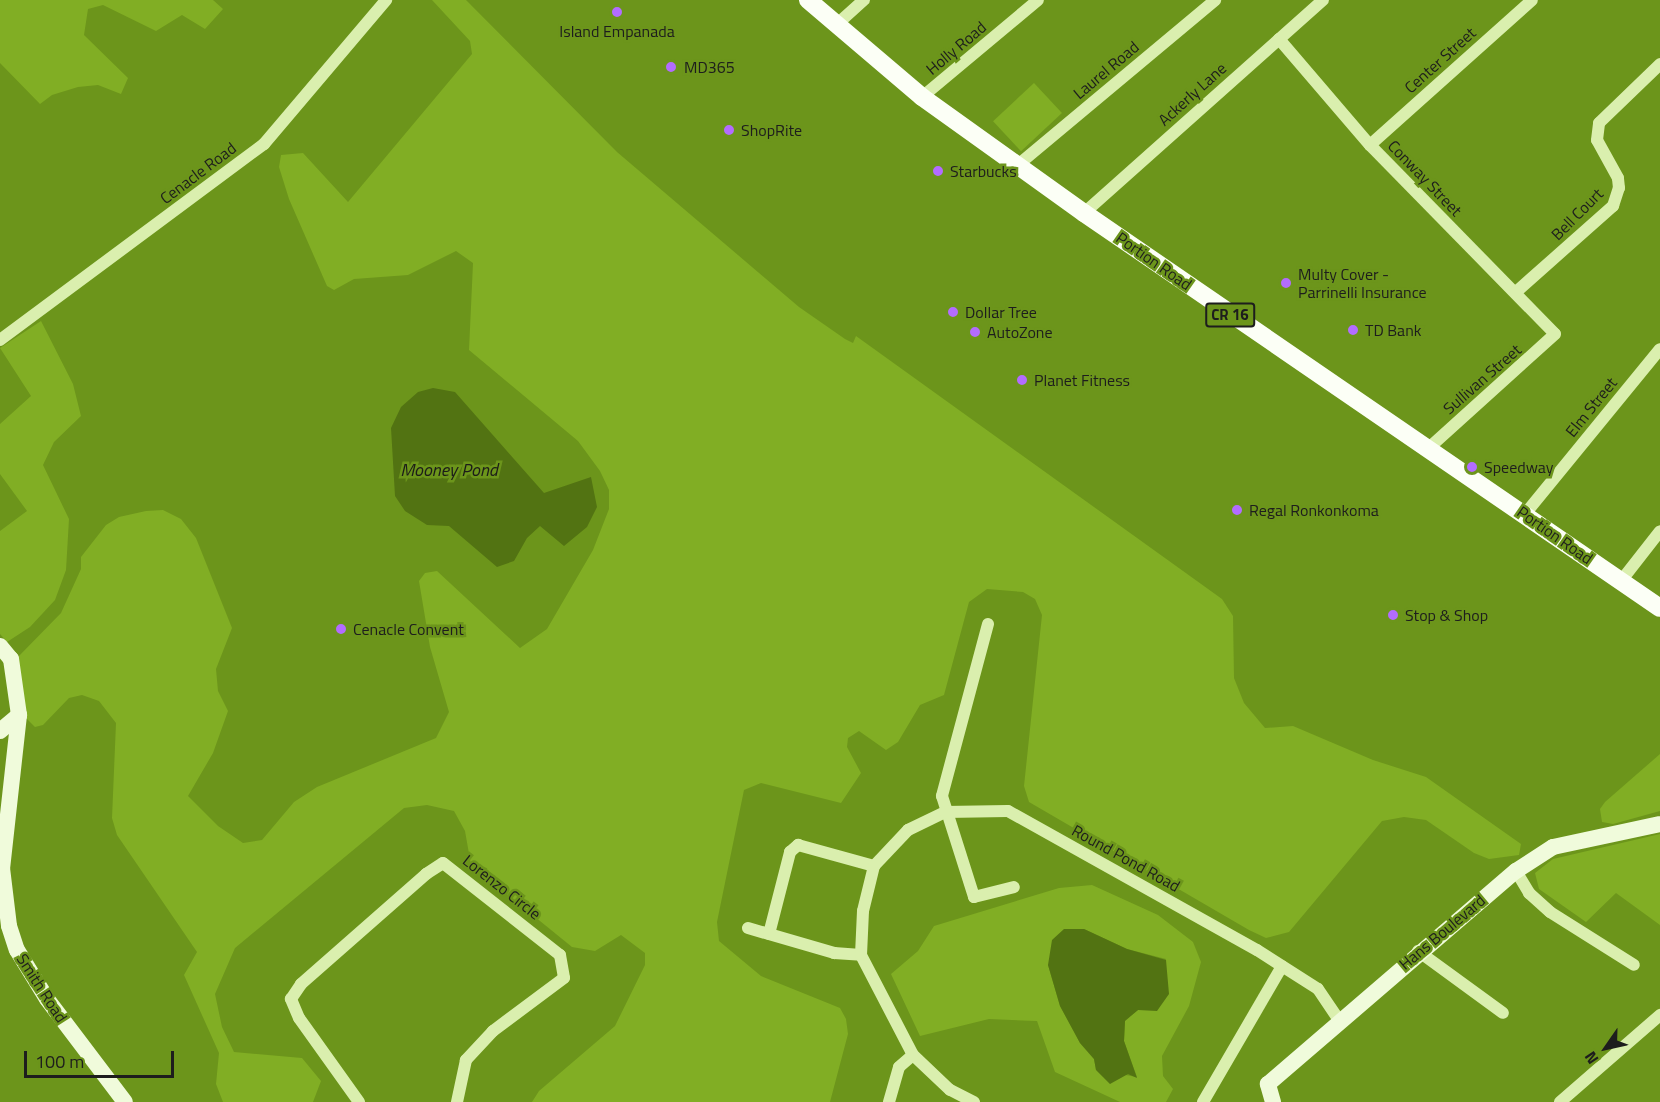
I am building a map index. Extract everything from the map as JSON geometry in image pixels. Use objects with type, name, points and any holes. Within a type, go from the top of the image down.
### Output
[{"type":"main road","name":"Portion Road","points":[[808,0],[835,26],[922,97],[1084,213],[1270,343],[1430,447],[1660,608]]},
{"type":"street","name":"Cenacle Road","points":[[0,340],[264,144],[386,0]]},
{"type":"street","points":[[835,26],[864,0]]},
{"type":"street","name":"Holly Road","points":[[922,97],[1038,0]]},
{"type":"street","name":"Laurel Road","points":[[1018,165],[1215,0]]},
{"type":"street","name":"Ackerly Lane","points":[[1084,213],[1323,0]]},
{"type":"street","name":"Center Street","points":[[1370,145],[1532,0]]},
{"type":"street","name":"Conway Street","points":[[1279,39],[1370,145],[1555,334]]},
{"type":"street","name":"Bell Court","points":[[1516,292],[1613,206],[1619,188],[1618,178],[1598,140],[1599,123],[1660,64]]},
{"type":"street","name":"Sullivan Street","points":[[1430,447],[1555,334]]},
{"type":"street","name":"Elm Street","points":[[1526,514],[1660,349]]},
{"type":"street","points":[[1621,580],[1660,531]]},
{"type":"street","points":[[988,624],[942,796],[945,812],[974,897],[1014,887]]},
{"type":"street","name":"Smith Road","points":[[0,646],[11,659],[19,715],[2,868],[9,926],[17,950],[46,999],[125,1102]]},
{"type":"street","points":[[0,731],[19,715]]},
{"type":"street","name":"Round Pond Road","points":[[873,866],[908,830],[945,812],[1008,811],[1282,966],[1318,989],[1339,1020]]},
{"type":"street","name":"Hans Boulevard","points":[[1269,1102],[1268,1084],[1418,951],[1516,871],[1553,847],[1660,824]]},
{"type":"street","points":[[769,934],[790,852],[798,845],[873,866],[863,911],[861,955],[913,1055],[950,1090],[974,1102]]},
{"type":"street","name":"Lorenzo Circle","points":[[359,1102],[299,1018],[291,999],[301,984],[426,874],[443,863],[560,956],[564,978],[493,1031],[466,1060],[457,1102]]},
{"type":"street","points":[[1516,871],[1529,893],[1551,912],[1634,965]]},
{"type":"street","points":[[748,928],[834,953],[861,955]]},
{"type":"street","points":[[1418,951],[1503,1013]]},
{"type":"street","points":[[1203,1102],[1282,966]]},
{"type":"street","points":[[1560,1102],[1660,1015]]},
{"type":"street","points":[[889,1102],[899,1066],[913,1055]]},
{"type":"shaded area","points":[[0,0],[213,0],[223,9],[205,29],[182,15],[156,31],[103,5],[88,9],[84,35],[128,78],[121,94],[98,85],[78,87],[52,95],[40,104],[0,63]]},
{"type":"shaded area","points":[[432,0],[466,0],[617,152],[799,307],[845,339],[853,343],[856,336],[1222,599],[1233,616],[1234,678],[1244,703],[1265,728],[1293,726],[1373,760],[1426,777],[1521,844],[1519,855],[1489,859],[1474,853],[1426,820],[1404,817],[1382,821],[1289,932],[1266,938],[1249,930],[1029,802],[1024,786],[1042,615],[1035,599],[1023,592],[987,589],[969,602],[944,695],[920,705],[898,742],[886,750],[859,731],[848,738],[847,747],[861,773],[841,803],[761,783],[744,790],[717,922],[719,941],[761,976],[840,1008],[846,1019],[848,1034],[830,1102],[532,1102],[539,1091],[615,1026],[645,965],[645,953],[621,935],[595,951],[572,947],[471,865],[465,831],[454,811],[427,805],[404,808],[235,948],[215,994],[222,1027],[234,1052],[302,1058],[321,1081],[313,1102],[223,1102],[216,1084],[219,1053],[184,975],[197,952],[117,835],[112,818],[116,723],[99,701],[82,695],[69,698],[43,725],[35,727],[25,717],[17,658],[61,613],[81,569],[81,557],[106,525],[119,517],[146,511],[163,510],[181,519],[196,538],[232,628],[216,669],[218,691],[228,711],[213,753],[188,796],[218,826],[243,843],[262,840],[294,802],[317,787],[436,738],[449,712],[430,647],[419,581],[425,573],[437,571],[520,648],[547,629],[593,550],[609,509],[609,490],[600,471],[578,441],[469,350],[473,263],[456,251],[408,275],[354,279],[334,290],[327,286],[289,199],[279,167],[281,155],[303,153],[348,202],[472,54],[470,41]]},
{"type":"shaded area","points":[[1034,83],[1062,113],[1021,151],[993,121]]},
{"type":"shaded area","points":[[41,321],[73,384],[81,416],[54,442],[43,465],[69,519],[66,570],[55,600],[30,627],[7,642],[0,634],[0,531],[27,511],[0,474],[0,424],[31,396],[0,348]]},
{"type":"shaded area","points":[[1660,754],[1660,811],[1613,824],[1602,822],[1600,809],[1605,802]]},
{"type":"shaded area","points":[[1660,834],[1660,925],[1616,893],[1586,922],[1539,889],[1535,873],[1553,859]]},
{"type":"shaded area","points":[[1092,885],[1158,915],[1193,942],[1201,962],[1189,1006],[1162,1056],[1163,1076],[1173,1089],[1166,1102],[1120,1102],[1055,1072],[1037,1021],[989,1019],[920,1036],[891,974],[918,951],[934,926],[1059,888]],"holes":[[[1084,929],[1127,949],[1166,959],[1138,1010],[1125,1020],[1124,1041],[1137,1077],[1096,1070],[1094,1059],[1080,1043],[1060,1006],[1048,965]]]},
{"type":"water","name":"Mooney Pond","points":[[433,388],[455,392],[544,493],[591,477],[597,507],[587,527],[564,546],[540,526],[527,538],[514,561],[497,567],[449,526],[427,525],[405,511],[395,496],[391,428],[401,407],[418,392]]},
{"type":"water","points":[[1064,929],[1084,929],[1127,949],[1166,960],[1169,994],[1157,1011],[1138,1010],[1125,1021],[1124,1041],[1137,1078],[1128,1074],[1110,1084],[1096,1070],[1094,1059],[1080,1043],[1060,1006],[1048,965],[1052,940]]},
{"type":"place","name":"Island Empanada","points":[[617,12]]},
{"type":"place","name":"MD365","points":[[671,67]]},
{"type":"place","name":"ShopRite","points":[[729,130]]},
{"type":"place","name":"Starbucks","points":[[938,171]]},
{"type":"place","name":"Multy Cover - Parrinelli Insurance","points":[[1286,283]]},
{"type":"place","name":"Dollar Tree","points":[[953,312]]},
{"type":"place","name":"TD Bank","points":[[1353,330]]},
{"type":"place","name":"AutoZone","points":[[975,332]]},
{"type":"place","name":"Planet Fitness","points":[[1022,380]]},
{"type":"place","name":"Speedway","points":[[1472,467]]},
{"type":"place","name":"Regal Ronkonkoma","points":[[1237,510]]},
{"type":"place","name":"Stop & Shop","points":[[1393,615]]},
{"type":"place","name":"Cenacle Convent","points":[[341,629]]}]
